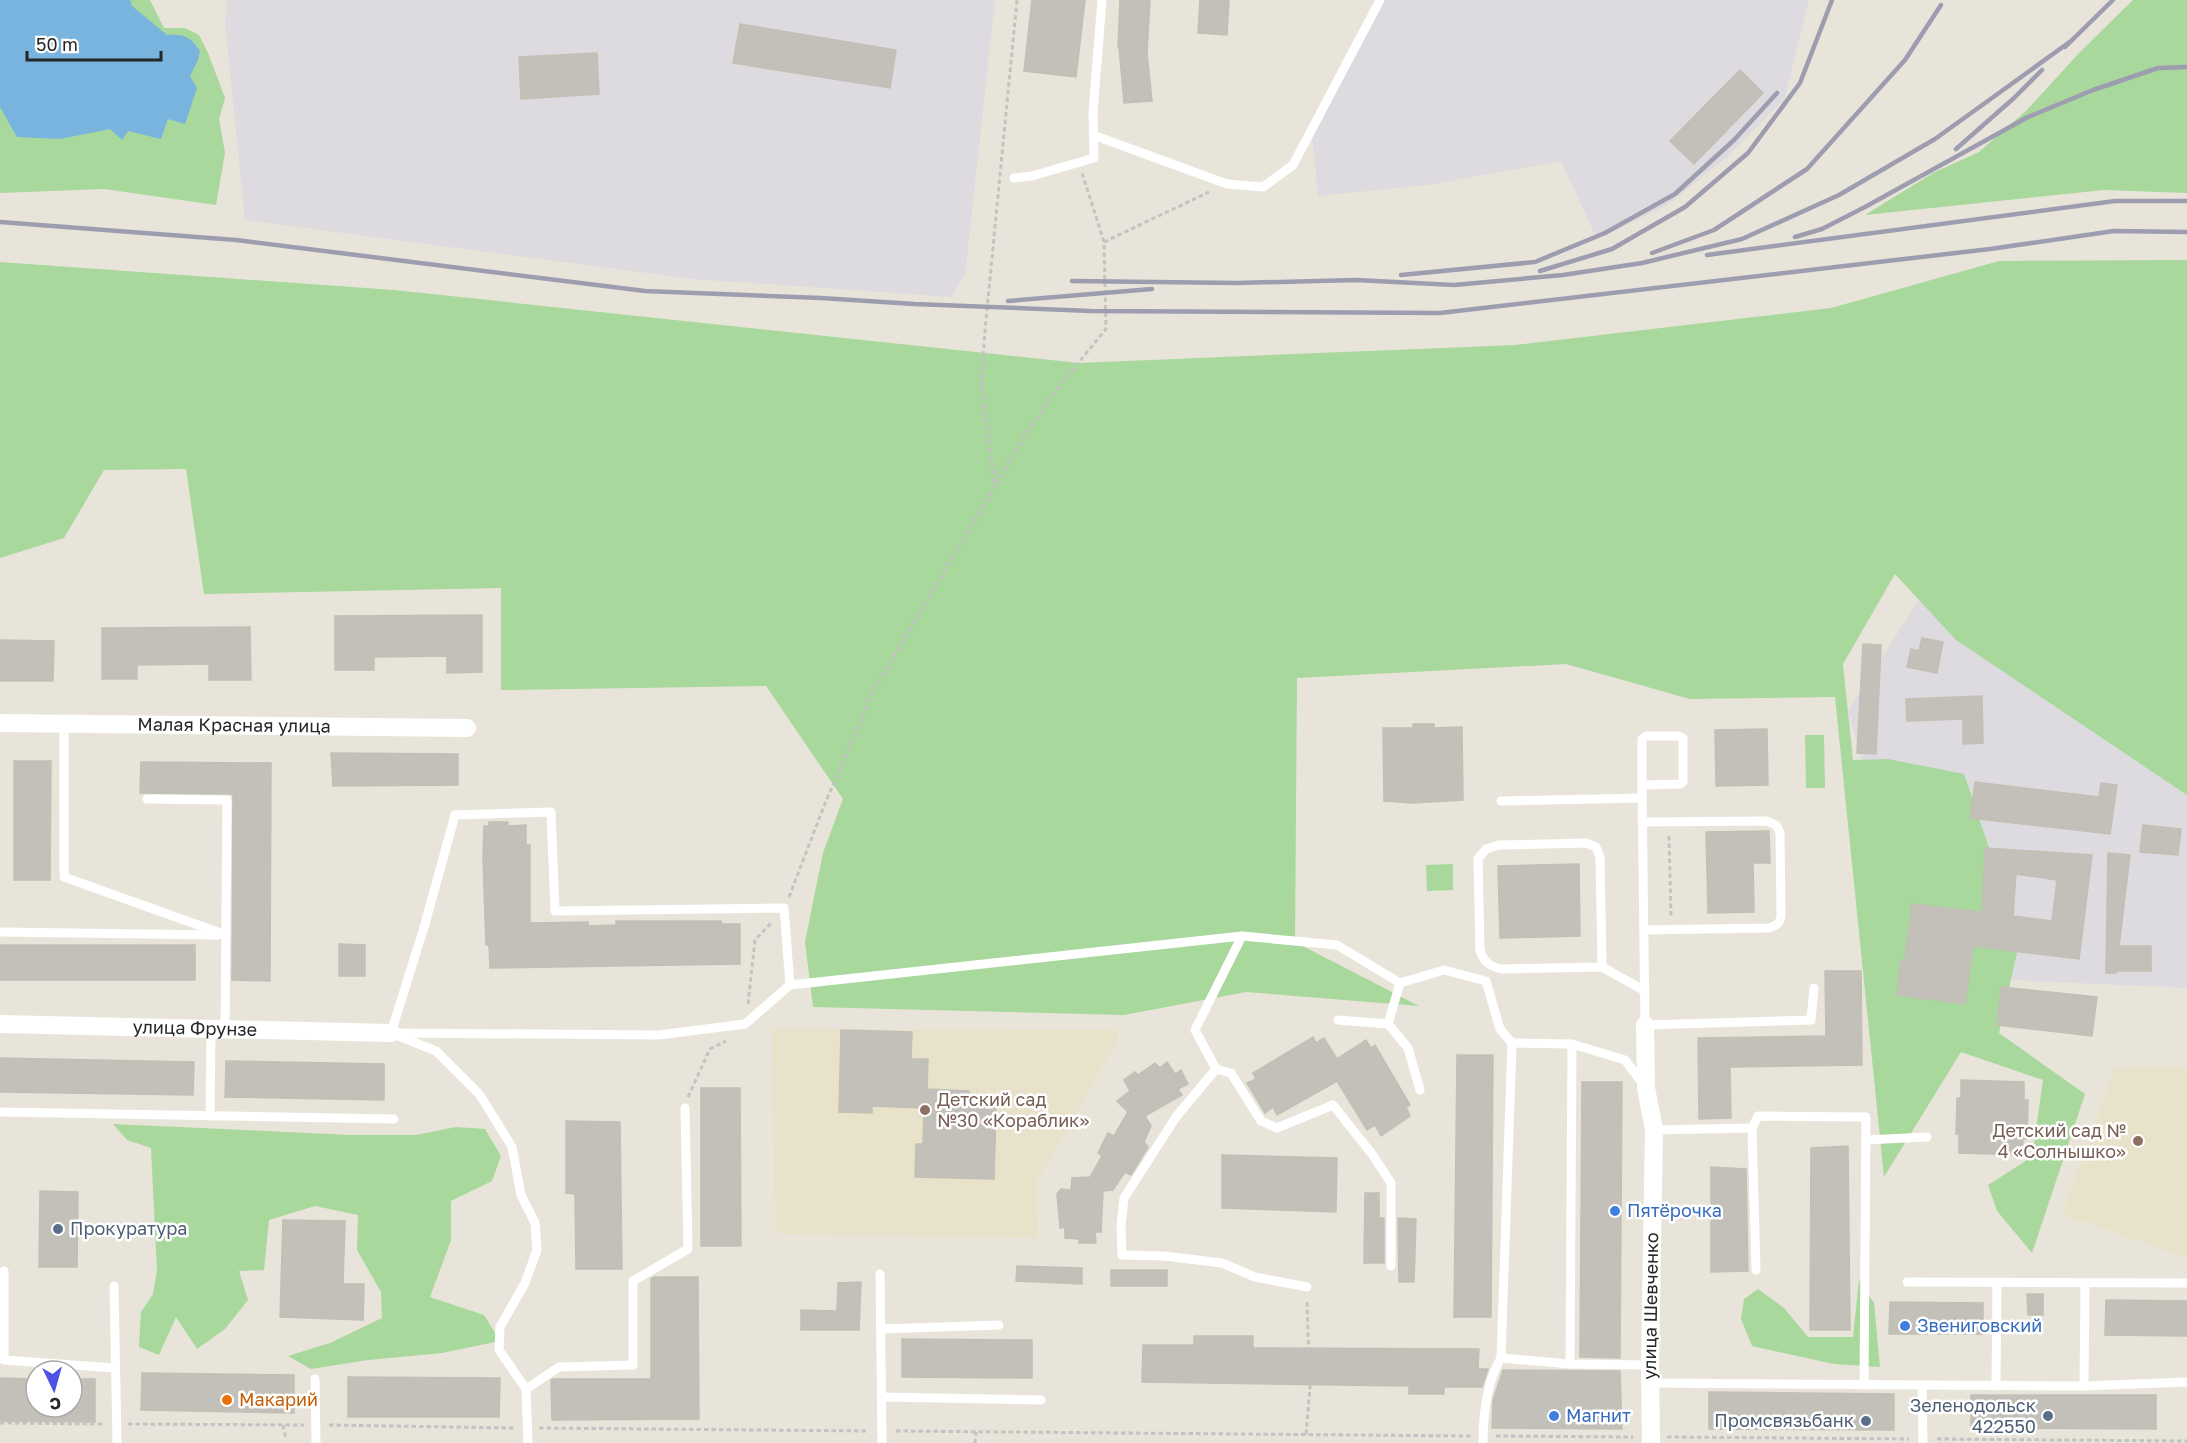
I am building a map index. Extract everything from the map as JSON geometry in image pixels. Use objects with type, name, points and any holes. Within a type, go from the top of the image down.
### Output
[{"type":"street","name":"Малая Красная улица","points":[[0,723],[467,728]]},
{"type":"street","name":"улица Фрунзе","points":[[0,1024],[391,1033]]},
{"type":"street","name":"улица Шевченко","points":[[1645,1025],[1646,1088],[1654,1130],[1651,1440]]},
{"type":"lane","points":[[1014,178],[1032,176],[1094,158],[1093,112],[1102,0]]},
{"type":"lane","points":[[1093,135],[1227,184],[1263,187],[1293,165],[1380,0]]},
{"type":"lane","points":[[64,724],[64,877],[226,935]]},
{"type":"lane","points":[[1642,785],[1683,782],[1683,738],[1646,736],[1642,739],[1642,785],[1642,822],[1645,1025],[1811,1020],[1814,988]]},
{"type":"lane","points":[[1501,801],[1642,798]]},
{"type":"lane","points":[[147,799],[227,800],[226,935],[210,1116]]},
{"type":"lane","points":[[391,1033],[425,924],[455,815],[551,812],[555,911],[784,908],[790,985]]},
{"type":"lane","points":[[1642,822],[1767,821],[1776,825],[1780,833],[1782,916],[1778,924],[1768,928],[1644,930]]},
{"type":"lane","points":[[1602,967],[1600,857],[1596,847],[1586,843],[1492,845],[1481,853],[1478,859],[1480,950],[1486,963],[1501,969],[1602,967],[1645,991]]},
{"type":"lane","points":[[0,932],[226,935]]},
{"type":"lane","points":[[391,1033],[659,1035],[745,1024],[790,985],[1242,936],[1337,945],[1400,983],[1444,970],[1486,981],[1500,1029],[1512,1043],[1501,1358],[1492,1372],[1483,1417],[1483,1439]]},
{"type":"lane","points":[[1242,936],[1196,1030],[1216,1069],[1231,1073],[1261,1121],[1277,1128],[1334,1105],[1391,1183],[1391,1266]]},
{"type":"lane","points":[[1388,1024],[1400,983]]},
{"type":"lane","points":[[1338,1020],[1388,1024],[1408,1048],[1420,1090]]},
{"type":"lane","points":[[391,1033],[436,1051],[480,1095],[512,1147],[521,1195],[535,1223],[537,1250],[525,1283],[500,1327],[499,1350],[526,1389],[528,1443]]},
{"type":"lane","points":[[1512,1043],[1572,1044],[1625,1060],[1646,1088]]},
{"type":"lane","points":[[1570,1364],[1572,1044]]},
{"type":"lane","points":[[1216,1069],[1176,1117],[1124,1198],[1122,1255],[1164,1256],[1222,1263],[1255,1277],[1307,1287]]},
{"type":"lane","points":[[526,1389],[559,1367],[633,1365],[633,1281],[688,1249],[685,1108]]},
{"type":"lane","points":[[0,1112],[394,1119]]},
{"type":"lane","points":[[1756,1270],[1752,1128],[1758,1116],[1866,1117],[1864,1385]]},
{"type":"lane","points":[[1654,1130],[1752,1128]]},
{"type":"lane","points":[[1866,1140],[1927,1137]]},
{"type":"lane","points":[[4,1271],[4,1360],[116,1368]]},
{"type":"lane","points":[[880,1274],[882,1443]]},
{"type":"lane","points":[[1907,1282],[2187,1283]]},
{"type":"lane","points":[[1996,1386],[1997,1283]]},
{"type":"lane","points":[[2084,1386],[2085,1284]]},
{"type":"lane","points":[[114,1286],[117,1443]]},
{"type":"lane","points":[[881,1329],[999,1325]]},
{"type":"lane","points":[[1501,1358],[1650,1374],[1864,1385],[2084,1386],[2187,1382]]},
{"type":"lane","points":[[315,1379],[316,1443]]},
{"type":"lane","points":[[1922,1385],[1923,1441]]},
{"type":"lane","points":[[882,1397],[1041,1400]]},
{"type":"path","points":[[995,486],[981,386],[1017,0]]},
{"type":"path","points":[[685,1108],[710,1049],[730,1039],[745,1024],[755,940],[784,908],[872,693],[1025,435],[1050,398],[1106,329],[1104,242],[1078,163]]},
{"type":"path","points":[[1104,242],[1227,184]]},
{"type":"path","points":[[1669,822],[1671,930]]},
{"type":"path","points":[[1306,1434],[1310,1387],[1307,1287]]},
{"type":"path","points":[[0,1423],[1306,1434],[1483,1439],[1628,1437],[1651,1440],[2187,1441]]},
{"type":"path","points":[[283,1425],[286,1439]]},
{"type":"path","points":[[975,1443],[976,1432]]},
{"type":"path","points":[[1628,1437],[1628,1443]]},
{"type":"shaded area","points":[[227,0],[995,0],[965,275],[951,297],[693,279],[245,220],[225,22]]},
{"type":"shaded area","points":[[1381,0],[1809,0],[1785,98],[1727,157],[1667,205],[1597,239],[1561,161],[1428,185],[1318,196],[1312,134]]},
{"type":"shaded area","points":[[1929,584],[2187,785],[2187,988],[1924,976],[1848,711]]},
{"type":"shaded area","name":"Детский сад №30 «Кораблик»","points":[[772,1029],[1118,1030],[1118,1040],[1037,1181],[1038,1238],[786,1234],[775,1233]]},
{"type":"shaded area","name":"Детский сад № 4 «Солнышко»","points":[[2187,1067],[2187,1258],[2062,1214],[2115,1068]]},
{"type":"green space","points":[[0,0],[150,0],[164,28],[185,28],[199,35],[225,98],[219,119],[225,153],[216,205],[104,189],[0,193]]},
{"type":"green space","points":[[2133,0],[2187,0],[2187,193],[2104,190],[1865,215],[1933,173],[1979,152],[2027,110],[2079,53]]},
{"type":"green space","points":[[2187,260],[2187,795],[1956,640],[1895,574],[1843,664],[1853,760],[1888,759],[1964,774],[2020,939],[1999,1033],[2085,1094],[2032,1253],[1997,1211],[1988,1185],[2032,1157],[2043,1080],[1961,1052],[1884,1177],[1835,697],[1690,699],[1566,664],[1297,678],[1295,942],[1419,1006],[1246,992],[1124,1015],[813,1007],[805,942],[823,853],[843,799],[766,686],[501,690],[501,588],[204,594],[186,469],[104,470],[64,538],[0,558],[0,262],[394,290],[1079,363],[1515,345],[1831,308],[1999,261]]},
{"type":"green space","points":[[1805,735],[1824,735],[1825,788],[1806,788]]},
{"type":"green space","points":[[1453,864],[1453,890],[1427,891],[1426,865]]},
{"type":"green space","points":[[113,1124],[351,1135],[416,1135],[456,1127],[485,1129],[501,1156],[492,1181],[451,1201],[451,1240],[430,1297],[484,1315],[500,1341],[442,1353],[368,1360],[311,1369],[288,1356],[330,1343],[382,1318],[381,1292],[357,1250],[358,1215],[315,1206],[269,1220],[264,1270],[239,1271],[248,1300],[225,1329],[197,1349],[176,1317],[159,1355],[139,1347],[141,1312],[153,1294],[157,1270],[151,1148],[127,1140]]},
{"type":"green space","points":[[1859,1280],[1874,1303],[1880,1367],[1834,1364],[1752,1346],[1741,1319],[1744,1299],[1758,1289],[1784,1308],[1808,1337],[1853,1337]]},
{"type":"water","points":[[0,0],[130,0],[132,6],[167,35],[183,36],[193,42],[200,51],[190,76],[197,88],[185,124],[168,119],[161,139],[128,131],[122,140],[110,129],[60,139],[17,137],[0,107]]},
{"type":"building","points":[[1032,0],[1085,0],[1076,77],[1024,71]]},
{"type":"building","points":[[1120,0],[1150,0],[1147,53],[1152,101],[1124,103],[1118,47]]},
{"type":"building","points":[[1200,0],[1229,0],[1227,35],[1198,33]]},
{"type":"building","points":[[740,24],[896,50],[890,88],[733,63]]},
{"type":"building","points":[[597,53],[599,94],[521,99],[519,57]]},
{"type":"building","points":[[1740,70],[1763,93],[1694,164],[1670,141]]},
{"type":"building","points":[[482,615],[482,672],[447,673],[447,656],[374,657],[374,670],[335,670],[335,616]]},
{"type":"building","points":[[250,627],[251,680],[209,680],[209,664],[137,665],[137,679],[102,679],[102,628]]},
{"type":"building","points":[[1922,638],[1943,642],[1937,673],[1907,667],[1911,649],[1919,651]]},
{"type":"building","points":[[0,640],[54,641],[53,681],[0,681]]},
{"type":"building","points":[[1863,644],[1881,645],[1876,754],[1857,753]]},
{"type":"building","points":[[1982,696],[1983,743],[1963,744],[1963,719],[1907,721],[1906,699]]},
{"type":"building","points":[[1413,724],[1434,724],[1434,728],[1462,727],[1463,800],[1412,803],[1384,801],[1383,728],[1413,728]]},
{"type":"building","points":[[1767,729],[1768,785],[1716,786],[1715,730]]},
{"type":"building","points":[[331,753],[458,754],[458,785],[333,786]]},
{"type":"building","points":[[14,761],[51,761],[50,880],[14,880]]},
{"type":"building","points":[[141,762],[271,763],[270,981],[232,980],[233,794],[140,793]]},
{"type":"building","points":[[1975,782],[2099,797],[2101,783],[2117,785],[2110,834],[1970,818]]},
{"type":"building","points":[[489,822],[508,822],[508,826],[526,825],[526,845],[530,845],[530,923],[588,922],[588,926],[616,925],[616,921],[721,921],[722,924],[740,924],[740,964],[490,968],[489,945],[486,945],[483,859],[484,826],[489,826]]},
{"type":"building","points":[[2143,825],[2181,829],[2178,855],[2140,852]]},
{"type":"building","points":[[1769,831],[1770,863],[1753,863],[1754,912],[1708,913],[1706,832]]},
{"type":"building","points":[[1985,848],[2092,855],[2079,959],[1973,946],[1965,1004],[1897,995],[1901,960],[1905,960],[1912,904],[1982,912]],"holes":[[[2016,874],[2057,880],[2052,921],[2013,916]]]},
{"type":"building","points":[[2108,853],[2130,855],[2119,946],[2151,946],[2151,971],[2106,973]]},
{"type":"building","points":[[1579,864],[1580,936],[1500,938],[1498,866]]},
{"type":"building","points":[[339,944],[365,945],[365,976],[339,976]]},
{"type":"building","points":[[0,945],[195,945],[195,980],[0,980]]},
{"type":"building","points":[[1825,971],[1861,971],[1862,1065],[1730,1067],[1731,1118],[1699,1119],[1698,1038],[1826,1036]]},
{"type":"building","points":[[2001,987],[2097,997],[2092,1036],[1997,1025]]},
{"type":"building","points":[[841,1030],[912,1032],[911,1059],[928,1059],[927,1089],[969,1091],[969,1106],[996,1107],[994,1179],[915,1177],[916,1144],[923,1144],[924,1108],[872,1106],[872,1113],[839,1112]]},
{"type":"building","points":[[1313,1037],[1316,1043],[1324,1038],[1337,1059],[1366,1040],[1371,1048],[1375,1045],[1410,1105],[1406,1107],[1410,1116],[1381,1136],[1375,1125],[1367,1130],[1337,1081],[1277,1115],[1273,1107],[1265,1113],[1247,1083],[1256,1079],[1253,1073]]},
{"type":"building","points":[[1457,1055],[1493,1055],[1491,1317],[1454,1317]]},
{"type":"building","points":[[0,1058],[194,1062],[193,1095],[0,1092]]},
{"type":"building","points":[[226,1061],[384,1064],[384,1100],[225,1097]]},
{"type":"building","points":[[1167,1062],[1175,1074],[1181,1070],[1188,1084],[1178,1089],[1182,1095],[1145,1116],[1151,1126],[1144,1142],[1148,1147],[1131,1175],[1125,1172],[1113,1190],[1103,1191],[1101,1232],[1095,1232],[1096,1243],[1079,1243],[1079,1239],[1065,1238],[1065,1227],[1060,1228],[1057,1194],[1061,1189],[1071,1190],[1072,1178],[1090,1177],[1102,1156],[1098,1153],[1108,1133],[1114,1136],[1128,1112],[1117,1101],[1130,1091],[1124,1080],[1135,1072],[1138,1075],[1155,1063],[1160,1068]]},
{"type":"building","points":[[1961,1080],[2024,1082],[2024,1100],[2028,1100],[2027,1139],[2023,1139],[2022,1155],[1959,1153],[1959,1134],[1956,1134],[1957,1098],[1961,1098]]},
{"type":"building","points":[[1582,1082],[1622,1082],[1620,1358],[1580,1357]]},
{"type":"building","points":[[701,1088],[740,1088],[741,1246],[701,1246]]},
{"type":"building","points":[[566,1121],[620,1122],[622,1269],[576,1269],[575,1194],[566,1193]]},
{"type":"building","points":[[1848,1146],[1850,1330],[1810,1330],[1811,1148]]},
{"type":"building","points":[[1222,1155],[1337,1158],[1336,1212],[1222,1208]]},
{"type":"building","points":[[1711,1167],[1746,1169],[1748,1271],[1711,1272]]},
{"type":"building","name":"Прокуратура","points":[[40,1191],[78,1192],[77,1267],[39,1267]]},
{"type":"building","points":[[1365,1193],[1379,1193],[1379,1218],[1384,1218],[1384,1263],[1364,1263]]},
{"type":"building","points":[[1398,1218],[1416,1219],[1414,1282],[1399,1282]]},
{"type":"building","points":[[283,1220],[345,1221],[343,1284],[364,1284],[363,1320],[280,1317]]},
{"type":"building","points":[[1017,1266],[1082,1268],[1082,1284],[1016,1281]]},
{"type":"building","points":[[1111,1270],[1167,1270],[1167,1286],[1111,1286]]},
{"type":"building","points":[[654,1277],[698,1277],[699,1419],[552,1420],[551,1380],[553,1379],[651,1379],[651,1279]]},
{"type":"building","points":[[861,1282],[859,1330],[801,1330],[801,1310],[837,1311],[838,1283]]},
{"type":"building","points":[[2027,1294],[2043,1294],[2043,1315],[2028,1315]]},
{"type":"building","points":[[2106,1300],[2187,1301],[2187,1336],[2105,1335]]},
{"type":"building","points":[[1890,1302],[1983,1303],[1983,1334],[1889,1334]]},
{"type":"building","points":[[1194,1336],[1253,1336],[1253,1348],[1479,1349],[1478,1369],[1488,1369],[1482,1387],[1444,1387],[1444,1394],[1409,1394],[1409,1386],[1142,1382],[1143,1345],[1194,1345]]},
{"type":"building","points":[[902,1339],[1032,1340],[1032,1378],[902,1377]]},
{"type":"building","points":[[1503,1370],[1620,1371],[1622,1429],[1492,1428],[1493,1400]]},
{"type":"building","points":[[142,1373],[294,1375],[294,1413],[141,1410]]},
{"type":"building","points":[[348,1377],[500,1378],[499,1417],[348,1417]]},
{"type":"building","points":[[0,1378],[24,1379],[24,1419],[84,1419],[84,1379],[95,1379],[95,1422],[0,1421]]},
{"type":"building","points":[[1709,1392],[1894,1394],[1894,1430],[1709,1429]]},
{"type":"building","points":[[1971,1395],[2156,1395],[2156,1429],[1971,1428]]},
{"type":"railway","points":[[1540,271],[1612,249],[1685,207],[1748,153],[1800,83],[1832,0]]},
{"type":"railway","points":[[2065,47],[2113,0]]},
{"type":"railway","points":[[1652,253],[1714,230],[1807,169],[1905,60],[1941,5]]},
{"type":"railway","points":[[1072,281],[1237,283],[1356,280],[1454,285],[1563,275],[1642,263],[1742,239],[1839,195],[1935,139],[2071,41]]},
{"type":"railway","points":[[1795,237],[1822,229],[1865,207],[2028,117],[2093,90],[2158,68],[2187,67]]},
{"type":"railway","points":[[1956,149],[2042,70]]},
{"type":"railway","points":[[1401,275],[1535,262],[1605,233],[1675,194],[1734,140],[1777,93]]},
{"type":"railway","points":[[1707,255],[2115,201],[2187,201]]},
{"type":"railway","points":[[0,222],[236,240],[645,291],[1091,311],[1440,313],[1990,249],[2114,231],[2187,232]]},
{"type":"railway","points":[[1008,301],[1152,289]]},
{"type":"place","name":"Детский сад №30 «Кораблик»","points":[[925,1110]]},
{"type":"place","name":"Детский сад № 4 «Солнышко»","points":[[2138,1141]]},
{"type":"place","name":"Пятёрочка","points":[[1615,1211]]},
{"type":"place","name":"Прокуратура","points":[[58,1229]]},
{"type":"place","name":"Звениговский","points":[[1905,1326]]},
{"type":"place","name":"Макарий","points":[[227,1400]]},
{"type":"place","name":"Магнит","points":[[1554,1416]]},
{"type":"place","name":"Зеленодольск 422550","points":[[2048,1416]]},
{"type":"place","name":"Промсвязьбанк","points":[[1866,1421]]}]
